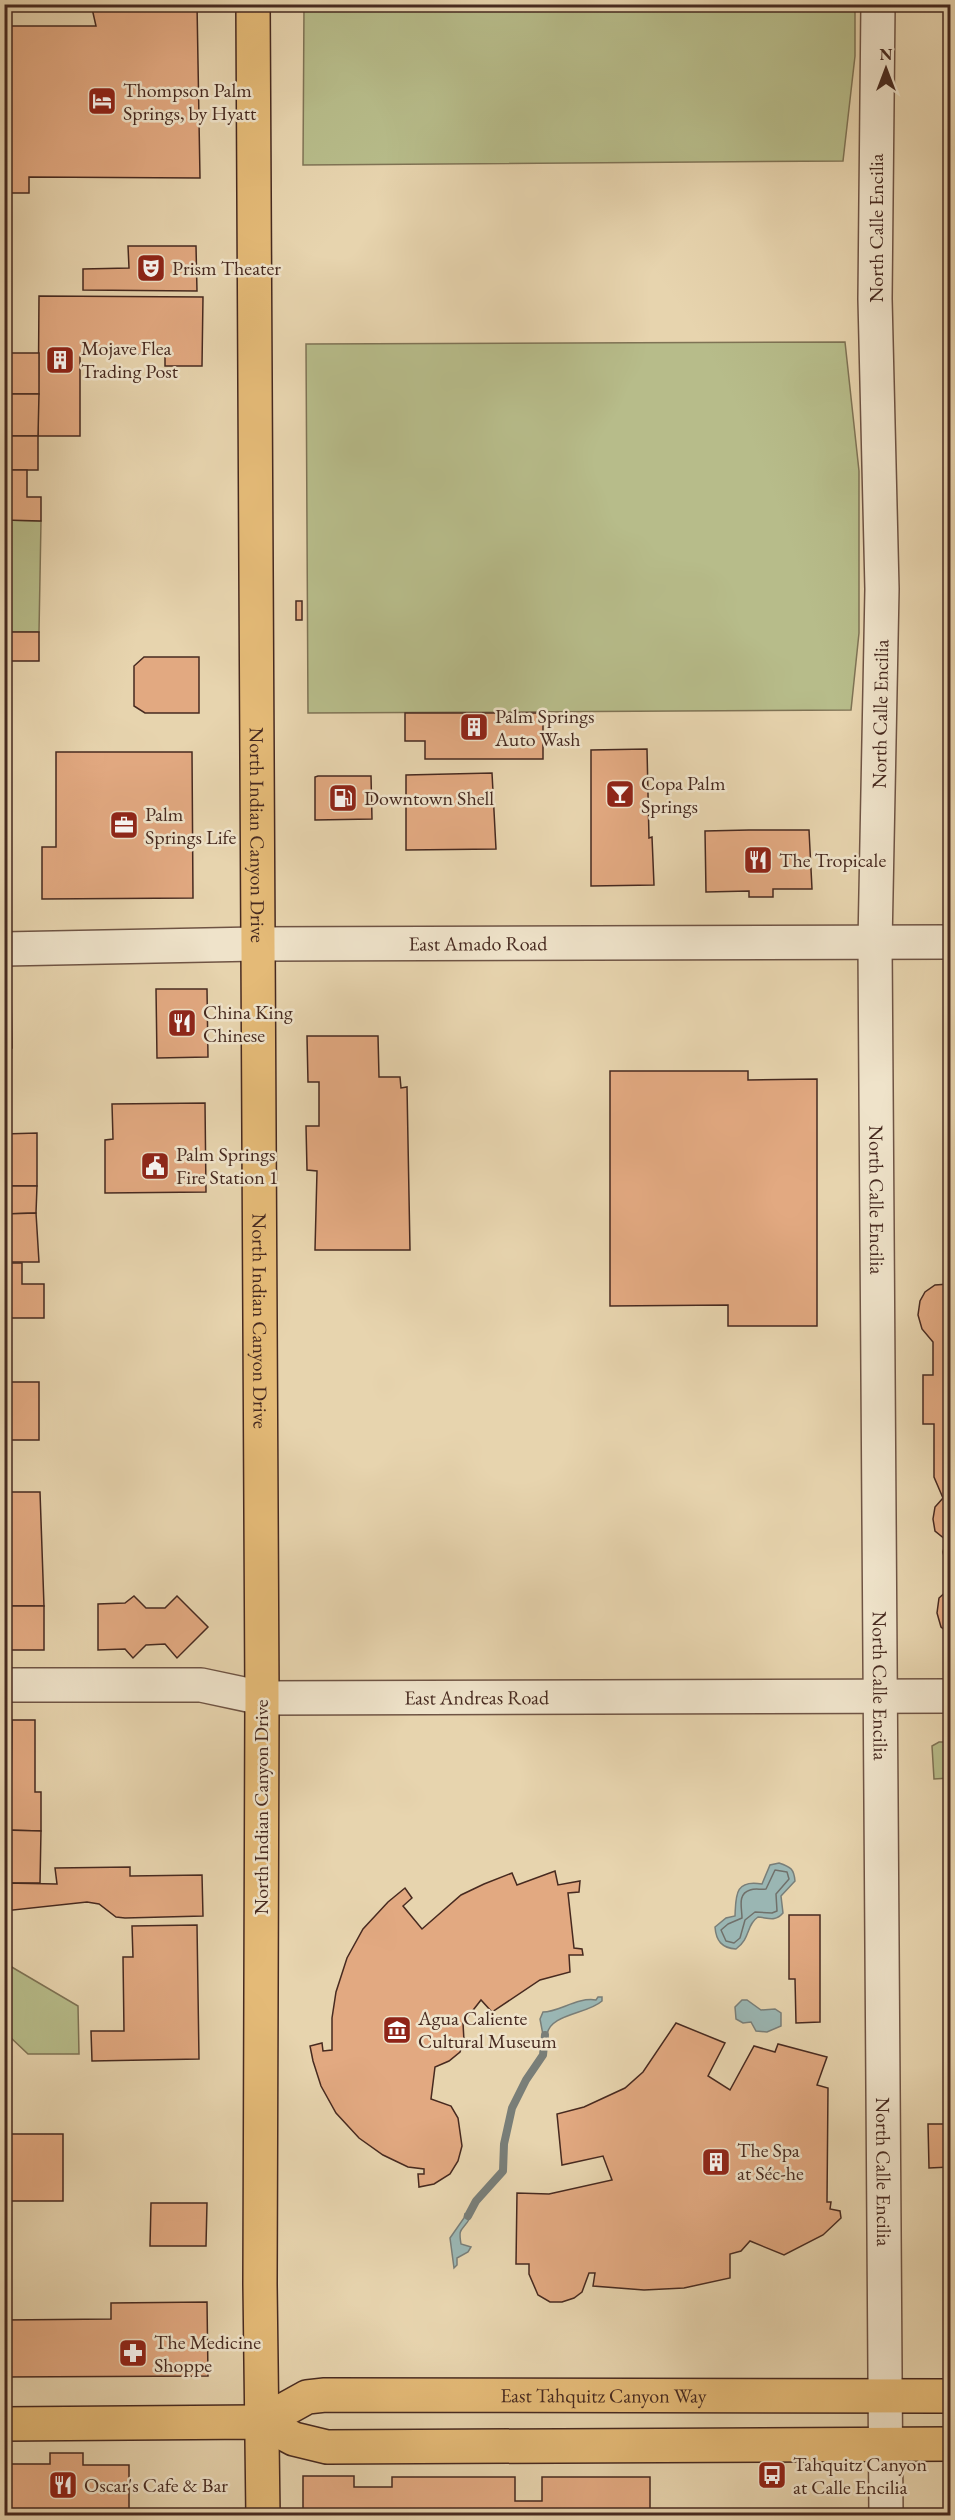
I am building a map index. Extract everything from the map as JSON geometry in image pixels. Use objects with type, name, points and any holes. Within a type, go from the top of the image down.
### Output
[{"type":"main road","name":"North Indian Canyon Drive","points":[[254,4],[256,944],[262,1698],[260,2284],[263,2516]]},
{"type":"main road","name":"East Tahquitz Canyon Way","points":[[262,2422],[307,2397],[325,2395],[951,2396]]},
{"type":"main road","name":"East Tahquitz Canyon Way","points":[[4,2424],[262,2422],[294,2439],[327,2447],[951,2444]]},
{"type":"street","name":"North Calle Encilia","points":[[878,4],[875,299],[882,589],[875,944],[886,2516]]},
{"type":"street","name":"East Amado Road","points":[[4,949],[256,944],[951,942]]},
{"type":"street","name":"East Andreas Road","points":[[4,1686],[201,1686],[262,1698],[951,1696]]},
{"type":"green space","points":[[304,5],[855,5],[855,56],[843,161],[303,165]]},
{"type":"green space","points":[[845,342],[859,471],[859,633],[851,710],[308,713],[306,344]]},
{"type":"green space","points":[[4,520],[41,521],[39,632],[5,632]]},
{"type":"green space","points":[[939,1742],[950,1742],[950,1778],[934,1779],[932,1746]]},
{"type":"green space","points":[[10,1966],[78,2006],[79,2054],[28,2054],[10,2037]]},
{"type":"water","points":[[779,1863],[791,1869],[795,1881],[781,1896],[783,1913],[774,1918],[758,1917],[754,1920],[741,1945],[736,1949],[723,1945],[718,1940],[715,1927],[726,1918],[735,1916],[738,1891],[746,1884],[762,1884],[770,1865]]},
{"type":"water","points":[[602,1997],[602,2001],[588,2009],[562,2018],[549,2028],[547,2035],[543,2035],[540,2019],[543,2012],[582,2001],[596,2000]]},
{"type":"water","points":[[742,2000],[747,2000],[761,2010],[775,2009],[781,2013],[781,2026],[767,2032],[756,2031],[751,2022],[743,2023],[736,2019],[735,2007]]},
{"type":"water","points":[[465,2214],[470,2218],[460,2232],[461,2244],[471,2247],[468,2252],[457,2258],[457,2265],[454,2268],[450,2238]]},
{"type":"building","name":"Thompson Palm Springs, by Hyatt","points":[[91,4],[197,4],[200,178],[29,177],[29,193],[4,193],[4,26],[96,26]]},
{"type":"building","name":"Prism Theater","points":[[128,246],[196,246],[197,291],[83,290],[83,269],[129,268]]},
{"type":"building","name":"Mojave Flea Trading Post","points":[[39,296],[203,297],[202,366],[165,366],[165,354],[80,354],[80,436],[38,436]]},
{"type":"building","points":[[4,353],[39,353],[39,394],[4,394]]},
{"type":"building","points":[[4,394],[39,394],[38,436],[4,436]]},
{"type":"building","points":[[4,436],[38,436],[38,470],[4,470]]},
{"type":"building","points":[[4,470],[27,470],[27,497],[41,497],[41,521],[4,520]]},
{"type":"building","points":[[296,601],[302,601],[302,620],[296,620]]},
{"type":"building","points":[[4,632],[39,632],[39,661],[4,661]]},
{"type":"building","points":[[144,657],[199,657],[199,713],[145,713],[134,706],[134,666]]},
{"type":"building","name":"Palm Springs Auto Wash","points":[[405,713],[543,713],[543,759],[425,759],[425,741],[405,741]]},
{"type":"building","name":"Copa Palm Springs","points":[[647,749],[649,838],[652,837],[654,885],[591,886],[591,750]]},
{"type":"building","name":"Palm Springs Life","points":[[56,752],[192,752],[193,898],[42,899],[42,847],[56,847]]},
{"type":"building","points":[[492,773],[496,849],[406,850],[406,775]]},
{"type":"building","name":"Downtown Shell","points":[[371,776],[372,819],[315,820],[315,777]]},
{"type":"building","name":"The Tropicale","points":[[809,830],[812,889],[773,889],[773,897],[749,897],[749,891],[706,892],[705,831]]},
{"type":"building","points":[[4,987],[11,987],[12,1048],[4,1048]]},
{"type":"building","name":"China King Chinese","points":[[156,989],[207,989],[208,1057],[157,1058]]},
{"type":"building","points":[[307,1036],[378,1036],[379,1077],[400,1077],[401,1088],[407,1087],[410,1250],[315,1250],[317,1171],[307,1170],[306,1126],[319,1126],[319,1082],[308,1082]]},
{"type":"building","points":[[610,1071],[748,1071],[748,1080],[817,1079],[817,1326],[728,1326],[728,1305],[610,1306]]},
{"type":"building","name":"Palm Springs Fire Station 1","points":[[205,1103],[206,1192],[105,1193],[105,1140],[113,1139],[112,1104]]},
{"type":"building","points":[[37,1133],[37,1186],[4,1186],[4,1134]]},
{"type":"building","points":[[4,1186],[37,1186],[36,1213],[4,1214]]},
{"type":"building","points":[[36,1213],[39,1262],[4,1262],[4,1214]]},
{"type":"building","points":[[4,1263],[22,1263],[22,1284],[44,1284],[44,1318],[4,1318]]},
{"type":"building","points":[[950,1284],[950,1567],[945,1561],[943,1552],[946,1540],[935,1531],[933,1519],[935,1507],[943,1498],[934,1477],[934,1424],[923,1424],[923,1375],[933,1375],[933,1342],[922,1329],[918,1315],[920,1301],[925,1292],[935,1285]]},
{"type":"building","points":[[4,1382],[39,1382],[39,1440],[4,1440]]},
{"type":"building","points":[[4,1492],[40,1492],[44,1606],[4,1606]]},
{"type":"building","points":[[950,1588],[950,1634],[941,1627],[937,1613],[939,1598]]},
{"type":"building","points":[[134,1596],[146,1608],[165,1608],[177,1596],[208,1627],[177,1658],[165,1644],[146,1645],[133,1658],[125,1649],[98,1650],[98,1604],[125,1603]]},
{"type":"building","points":[[4,1606],[44,1606],[44,1650],[4,1650]]},
{"type":"building","points":[[12,1720],[35,1720],[35,1792],[41,1792],[41,1831],[4,1830],[4,1797],[11,1797]]},
{"type":"building","points":[[4,1830],[41,1831],[40,1883],[4,1883]]},
{"type":"building","points":[[130,1867],[130,1876],[202,1875],[203,1916],[116,1917],[99,1904],[87,1902],[4,1911],[4,1883],[57,1884],[55,1868]]},
{"type":"building","name":"Agua Caliente Cultural Museum","points":[[555,1871],[558,1885],[580,1881],[579,1892],[568,1893],[574,1948],[582,1949],[583,1955],[569,1955],[570,1972],[540,1980],[492,2012],[481,2000],[463,2023],[464,2041],[460,2052],[449,2061],[435,2067],[431,2099],[451,2106],[458,2118],[462,2146],[458,2161],[450,2174],[434,2184],[419,2187],[418,2174],[424,2174],[424,2169],[408,2167],[383,2155],[359,2138],[336,2113],[321,2086],[313,2061],[310,2046],[322,2043],[323,2051],[332,2050],[332,2018],[336,1992],[347,1958],[363,1929],[388,1902],[405,1888],[412,1898],[403,1906],[422,1929],[461,1895],[484,1884],[512,1873],[517,1885]]},
{"type":"building","points":[[789,1915],[820,1915],[820,2022],[796,2023],[795,1979],[789,1979]]},
{"type":"building","points":[[197,1925],[199,2059],[92,2061],[91,2031],[124,2031],[123,1957],[133,1957],[132,1926]]},
{"type":"building","name":"The Spa at Séc-he","points":[[676,2023],[725,2043],[708,2076],[730,2090],[754,2046],[775,2052],[778,2044],[827,2057],[817,2085],[828,2088],[827,2202],[831,2202],[830,2209],[840,2211],[841,2218],[823,2235],[784,2255],[750,2241],[741,2251],[730,2254],[730,2278],[684,2288],[644,2290],[593,2286],[595,2273],[589,2273],[582,2292],[574,2298],[562,2302],[550,2302],[538,2295],[529,2274],[529,2264],[516,2264],[517,2193],[549,2194],[612,2180],[603,2156],[562,2165],[557,2114],[584,2107],[625,2088],[643,2072]]},
{"type":"building","points":[[928,2124],[950,2124],[950,2167],[929,2168]]},
{"type":"building","points":[[4,2134],[63,2134],[63,2201],[4,2201]]},
{"type":"building","points":[[151,2203],[207,2203],[206,2246],[150,2246]]},
{"type":"building","points":[[207,2302],[208,2376],[4,2377],[4,2320],[111,2319],[111,2303]]},
{"type":"building","points":[[50,2453],[83,2453],[83,2465],[129,2465],[129,2512],[139,2516],[4,2516],[4,2464],[50,2464]]},
{"type":"building","points":[[303,2476],[354,2476],[354,2487],[392,2487],[392,2477],[515,2477],[515,2501],[542,2501],[542,2477],[650,2477],[650,2516],[303,2516]]},
{"type":"waterway","points":[[468,2216],[476,2201],[503,2171],[504,2144],[512,2108],[526,2080],[543,2055],[545,2035]]},
{"type":"place","name":"Thompson Palm Springs, by Hyatt","points":[[102,101]]},
{"type":"place","name":"Prism Theater","points":[[151,268]]},
{"type":"place","name":"Mojave Flea Trading Post","points":[[60,360]]},
{"type":"place","name":"Palm Springs Auto Wash","points":[[474,727]]},
{"type":"place","name":"Copa Palm Springs","points":[[620,794]]},
{"type":"place","name":"Downtown Shell","points":[[343,798]]},
{"type":"place","name":"Palm Springs Life","points":[[124,825]]},
{"type":"place","name":"The Tropicale","points":[[758,860]]},
{"type":"place","name":"China King Chinese","points":[[182,1023]]},
{"type":"place","name":"Palm Springs Fire Station 1","points":[[155,1166]]},
{"type":"place","name":"Agua Caliente Cultural Museum","points":[[397,2030]]},
{"type":"place","name":"The Spa at Séc-he","points":[[716,2162]]},
{"type":"place","name":"The Medicine Shoppe","points":[[133,2353]]},
{"type":"place","name":"Tahquitz Canyon at Calle Encilia","points":[[772,2475]]},
{"type":"place","name":"Oscar's Cafe & Bar","points":[[63,2485]]}]
